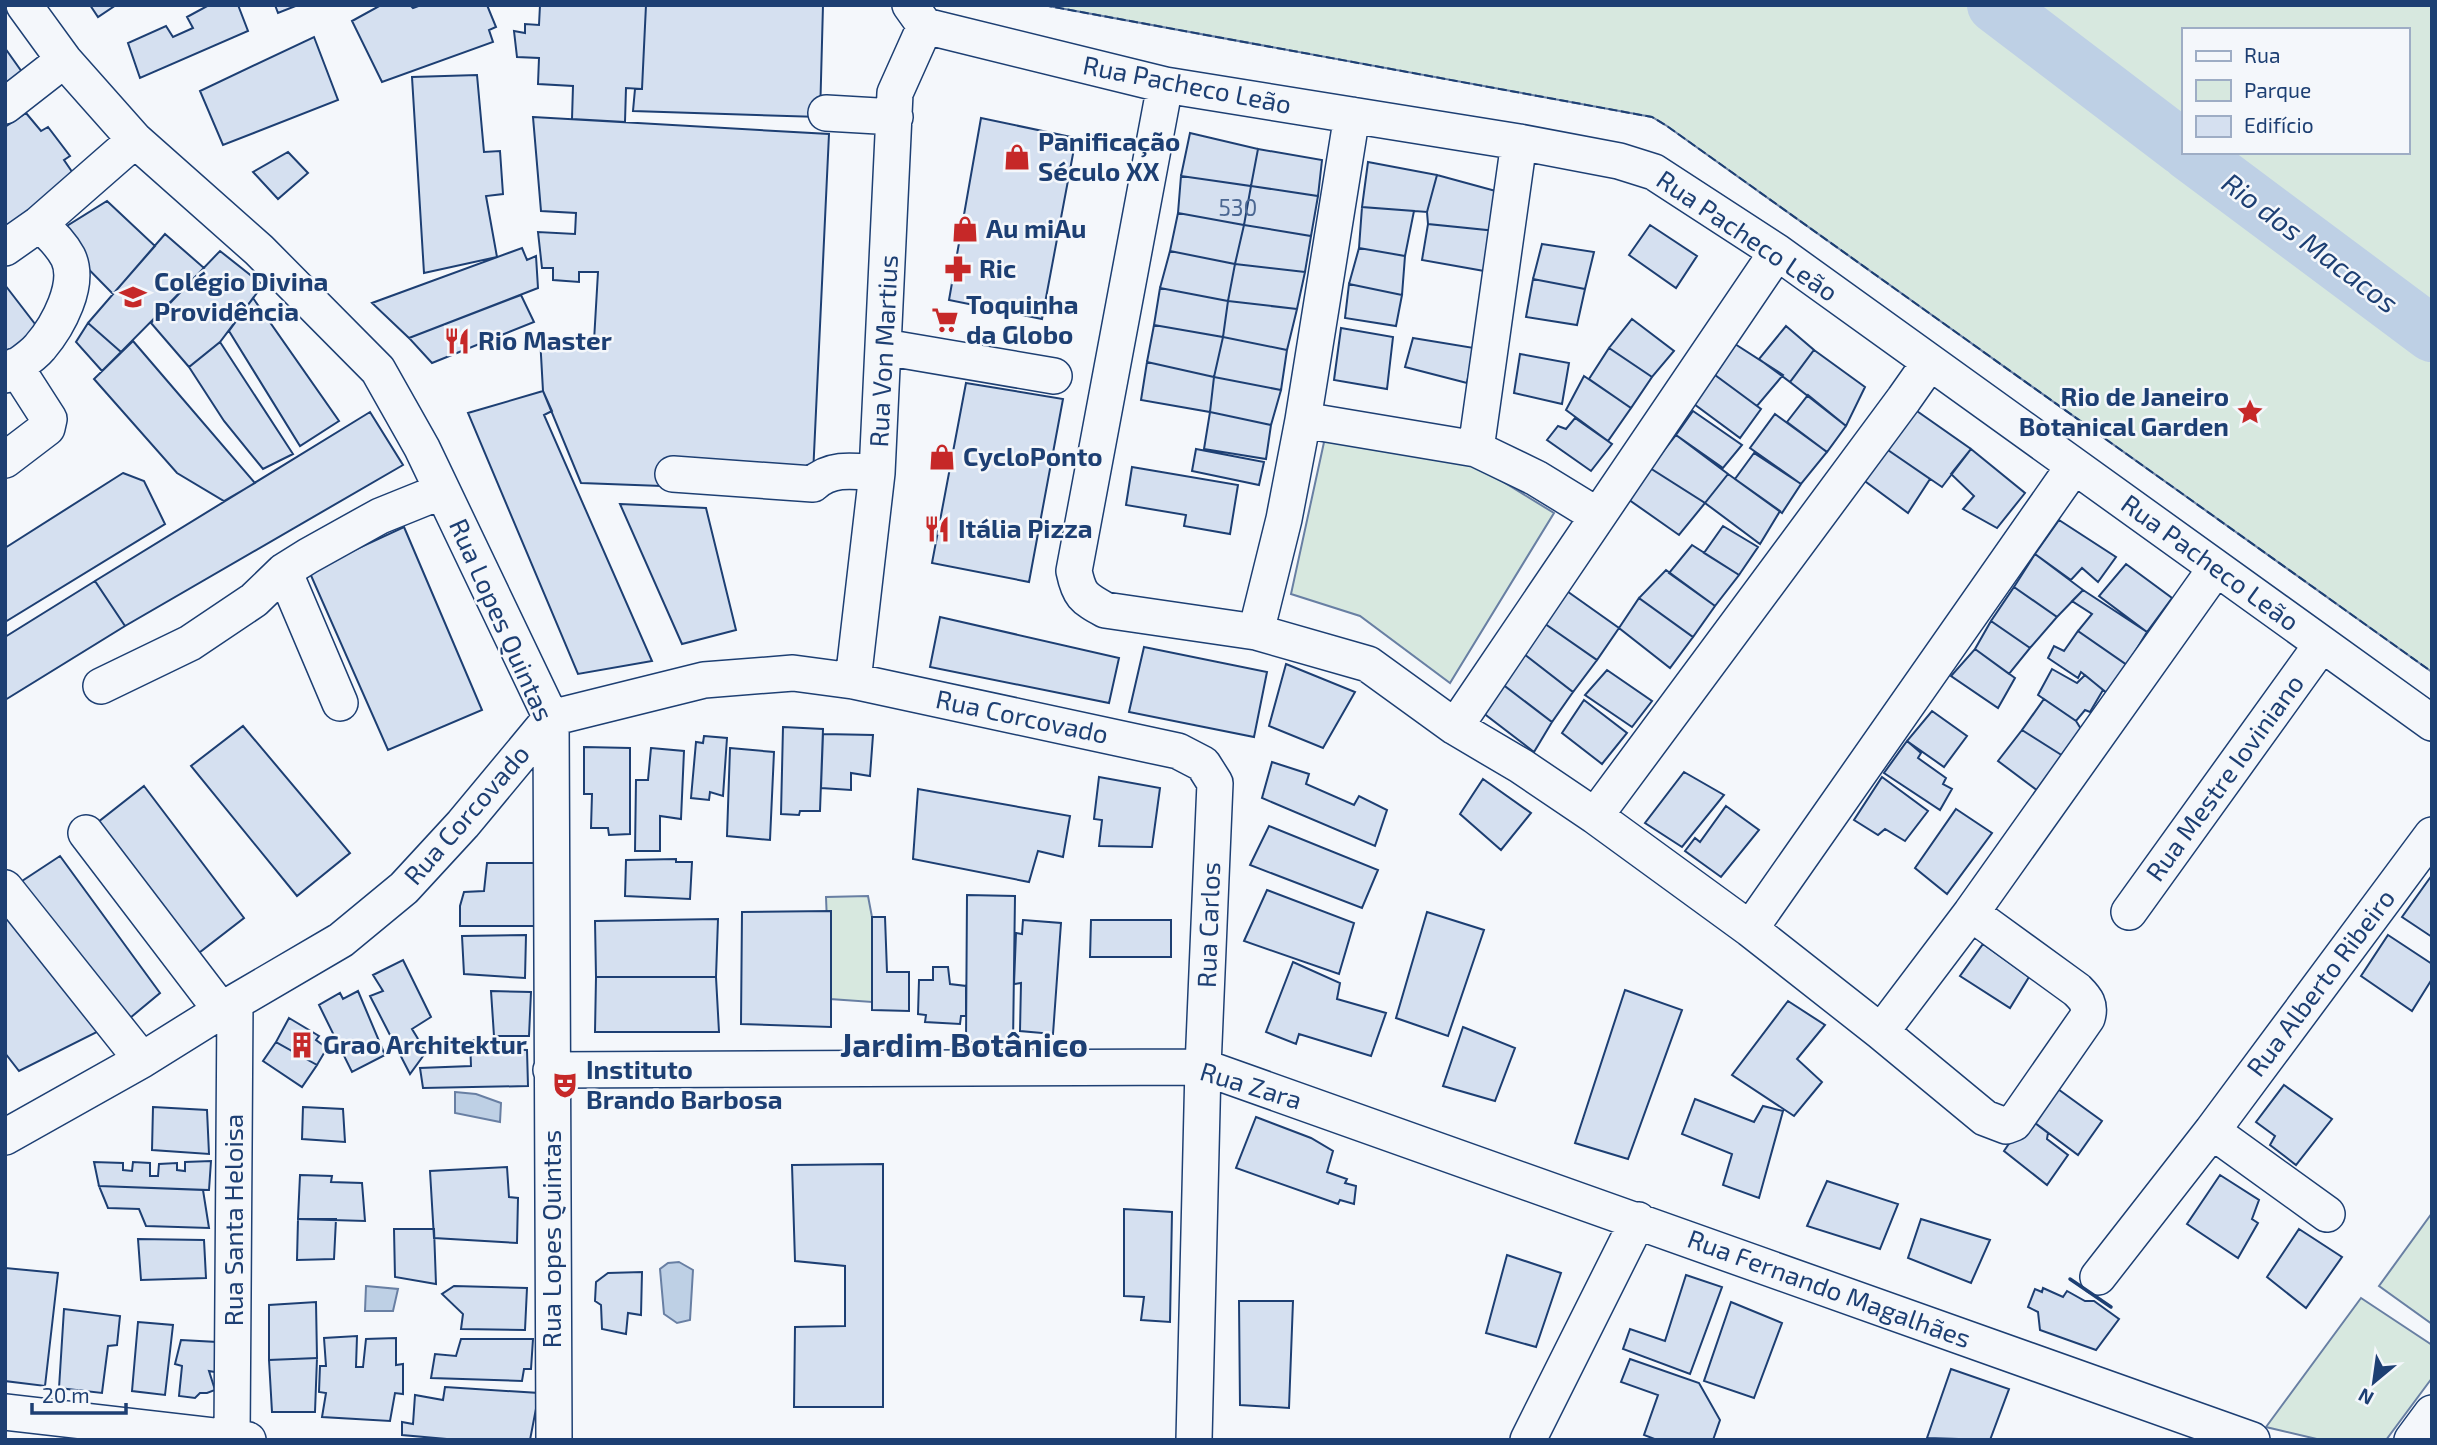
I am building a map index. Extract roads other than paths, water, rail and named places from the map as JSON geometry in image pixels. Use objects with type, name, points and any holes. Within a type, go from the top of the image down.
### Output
[{"type":"street","name":"Rua Lopes Quintas","points":[[24,5],[64,60],[135,140],[258,250],[379,370],[422,448],[551,718],[554,1440]]},
{"type":"street","name":"Rua Pacheco Leão","points":[[918,16],[1165,85],[1519,142],[1638,165],[1777,252],[2432,723]]},
{"type":"street","name":"Rua Von Martius","points":[[853,681],[877,473],[895,93],[918,16]]},
{"type":"street","points":[[5,106],[64,60]]},
{"type":"street","points":[[1165,85],[1074,570],[1078,589],[1086,600],[1105,610],[1256,632],[1368,664],[1455,727],[1521,766],[1595,816],[1750,929],[1986,1118],[2006,1126],[2014,1123],[2090,1010],[2086,999],[2077,990],[1971,913]]},
{"type":"street","points":[[825,113],[895,117]]},
{"type":"street","points":[[1256,632],[1284,519],[1303,420],[1352,115]]},
{"type":"street","points":[[5,248],[39,224],[135,140]]},
{"type":"street","points":[[1476,449],[1519,142]]},
{"type":"street","points":[[9,469],[49,424],[49,419],[10,370],[39,348],[64,308],[71,288],[69,259],[60,245],[39,224]]},
{"type":"street","points":[[1455,727],[1777,252]]},
{"type":"street","points":[[884,347],[1054,376]]},
{"type":"street","points":[[1595,816],[1930,362]]},
{"type":"street","points":[[1303,420],[1476,449],[1536,478],[1598,516]]},
{"type":"street","points":[[1750,929],[2074,466]]},
{"type":"street","points":[[673,474],[813,484],[822,475],[844,471],[877,473]]},
{"type":"street","points":[[102,686],[190,643],[254,600],[284,571],[380,516],[442,491]]},
{"type":"street","points":[[1881,1032],[1971,913],[2216,568]]},
{"type":"street","points":[[284,571],[340,703]]},
{"type":"street","name":"Rua Mestre Ioviniano","points":[[2129,912],[2322,644]]},
{"type":"street","name":"Rua Corcovado","points":[[5,1137],[142,1060],[341,940],[404,888],[463,824],[551,718],[704,680],[793,673],[853,681],[1178,751],[1203,764],[1215,783]]},
{"type":"street","name":"Rua Carlos","points":[[1194,1440],[1203,1067],[1215,783]]},
{"type":"street","points":[[86,833],[228,1006]]},
{"type":"street","name":"Rua Alberto Ribeiro","points":[[2098,1277],[2212,1131],[2432,835]]},
{"type":"street","points":[[5,888],[142,1060]]},
{"type":"street","name":"Rua Santa Heloisa","points":[[228,1006],[240,1439]]},
{"type":"street","name":"Rua Zara","points":[[551,1070],[1203,1067],[1637,1220]]},
{"type":"street","points":[[2212,1131],[2327,1214]]},
{"type":"street","points":[[1528,1440],[1637,1220]]},
{"type":"street","name":"Rua Fernando Magalhães","points":[[1637,1220],[2252,1440]]},
{"type":"street","points":[[5,1412],[240,1439]]},
{"type":"street","points":[[2412,1440],[2432,1413]]},
{"type":"water","points":[[455,1092],[476,1094],[501,1103],[500,1122],[455,1113]]},
{"type":"water","points":[[679,1262],[693,1270],[690,1320],[677,1323],[664,1314],[660,1269],[668,1263]]},
{"type":"water","points":[[366,1286],[398,1289],[393,1311],[365,1311]]},
{"type":"waterway","name":"Rio dos Macacos","points":[[1995,5],[2182,147]]},
{"type":"waterway","name":"Rio dos Macacos","points":[[2191,154],[2432,334]]},
{"type":"place","name":"Panificação Século XX","points":[[1017,157]]},
{"type":"place","name":"Au miAu","points":[[965,229]]},
{"type":"place","name":"Ric","points":[[958,269]]},
{"type":"place","name":"Colégio Divina Providência","points":[[133,297]]},
{"type":"place","name":"Toquinha da Globo","points":[[945,320]]},
{"type":"place","name":"Rio Master","points":[[457,341]]},
{"type":"place","name":"Rio de Janeiro Botanical Garden","points":[[2250,412]]},
{"type":"place","name":"CycloPonto","points":[[942,457]]},
{"type":"place","name":"Itália Pizza","points":[[937,529]]},
{"type":"place","name":"Grao Architektur","points":[[302,1045]]},
{"type":"place","name":"Instituto Brando Barbosa","points":[[565,1085]]},
{"type":"district","name":"Jardim Botânico","points":[[964,1045]]}]
